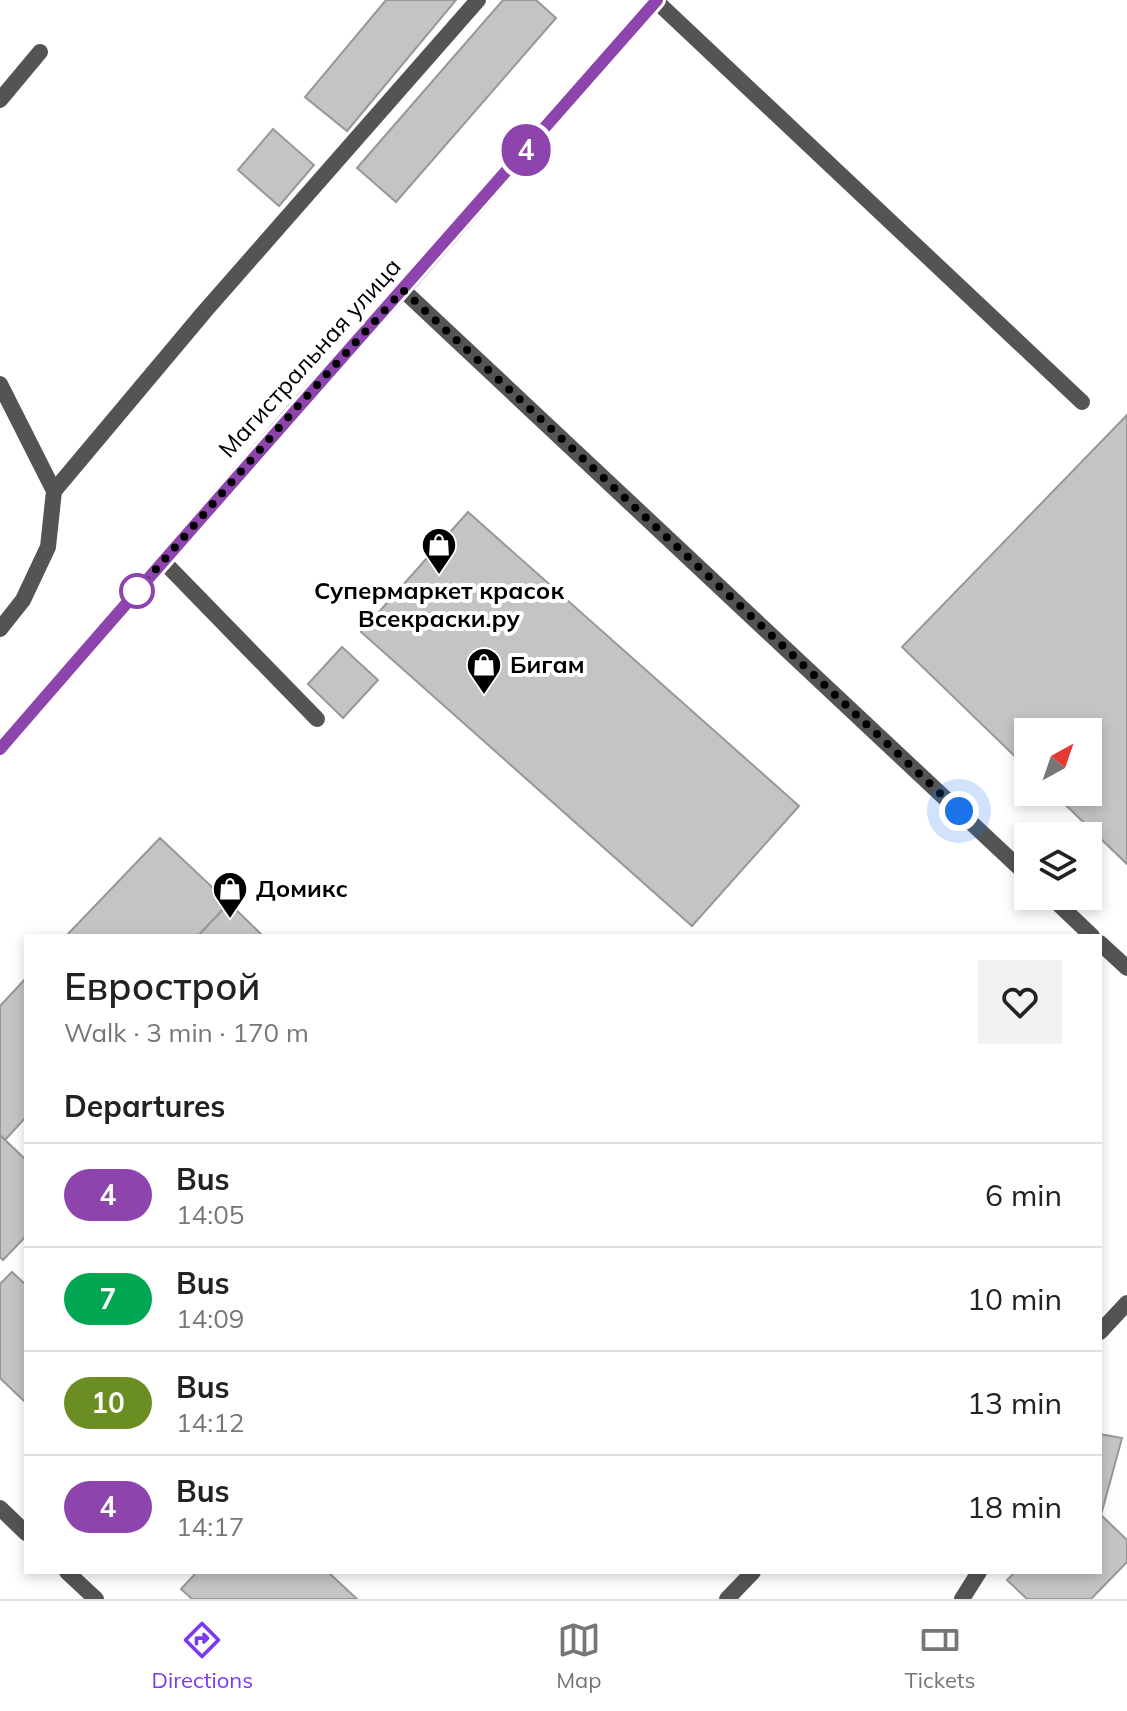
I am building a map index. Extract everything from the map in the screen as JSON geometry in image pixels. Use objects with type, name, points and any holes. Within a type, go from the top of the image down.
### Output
[{"type":"main road","name":"Магистральная улица","points":[[0,749],[298,406],[657,1]]},
{"type":"street","points":[[54,491],[205,311],[478,0]]},
{"type":"street","points":[[657,1],[1082,402]]},
{"type":"street","points":[[0,100],[40,52]]},
{"type":"street","points":[[403,290],[1014,863]]},
{"type":"street","points":[[0,384],[54,491],[48,547],[23,600],[0,629]]},
{"type":"street","points":[[163,561],[317,719]]},
{"type":"street","points":[[1065,910],[1090,934]]},
{"type":"street","points":[[1102,945],[1127,968]]},
{"type":"street","points":[[1102,1330],[1127,1303]]},
{"type":"street","points":[[0,1508],[24,1531]]},
{"type":"street","points":[[69,1574],[96,1599]]},
{"type":"street","points":[[727,1599],[751,1574]]},
{"type":"street","points":[[962,1599],[978,1574]]},
{"type":"building","points":[[386,0],[456,0],[347,131],[305,97]]},
{"type":"building","points":[[503,0],[536,0],[556,18],[396,202],[357,168]]},
{"type":"building","points":[[273,129],[314,165],[279,206],[238,170]]},
{"type":"building","points":[[1127,415],[1127,864],[1102,840],[1102,822],[1083,822],[1067,806],[1102,806],[1102,718],[1014,718],[1014,755],[902,647]]},
{"type":"building","points":[[468,512],[799,806],[692,926],[361,632]]},
{"type":"building","points":[[342,647],[378,680],[343,718],[308,684]]},
{"type":"building","points":[[160,838],[229,903],[200,934],[68,934]]},
{"type":"building","name":"Домикс","points":[[229,903],[261,934],[200,934]]},
{"type":"building","points":[[24,980],[24,1119],[5,1140],[0,1135],[0,1006]]},
{"type":"building","points":[[0,1135],[24,1158],[24,1238],[3,1260],[0,1257]]},
{"type":"building","points":[[12,1272],[24,1283],[24,1401],[0,1378],[0,1284]]},
{"type":"building","points":[[1102,1434],[1122,1438],[1102,1511]]},
{"type":"building","points":[[1102,1516],[1127,1540],[1127,1562],[1091,1599],[1027,1599],[1007,1580],[1013,1574],[1102,1574]]},
{"type":"building","points":[[195,1574],[330,1574],[357,1599],[192,1599],[181,1589]]},
{"type":"bus line","name":"4","points":[[0,749],[657,0]]},
{"type":"place","name":"Супермаркет красок Всекраски.ру","points":[[439,576]]},
{"type":"place","name":"Бигам","points":[[484,696]]},
{"type":"place","name":"Домикс","points":[[230,920]]},
{"type":"route","points":[[137,591],[403,290],[959,811]]}]
